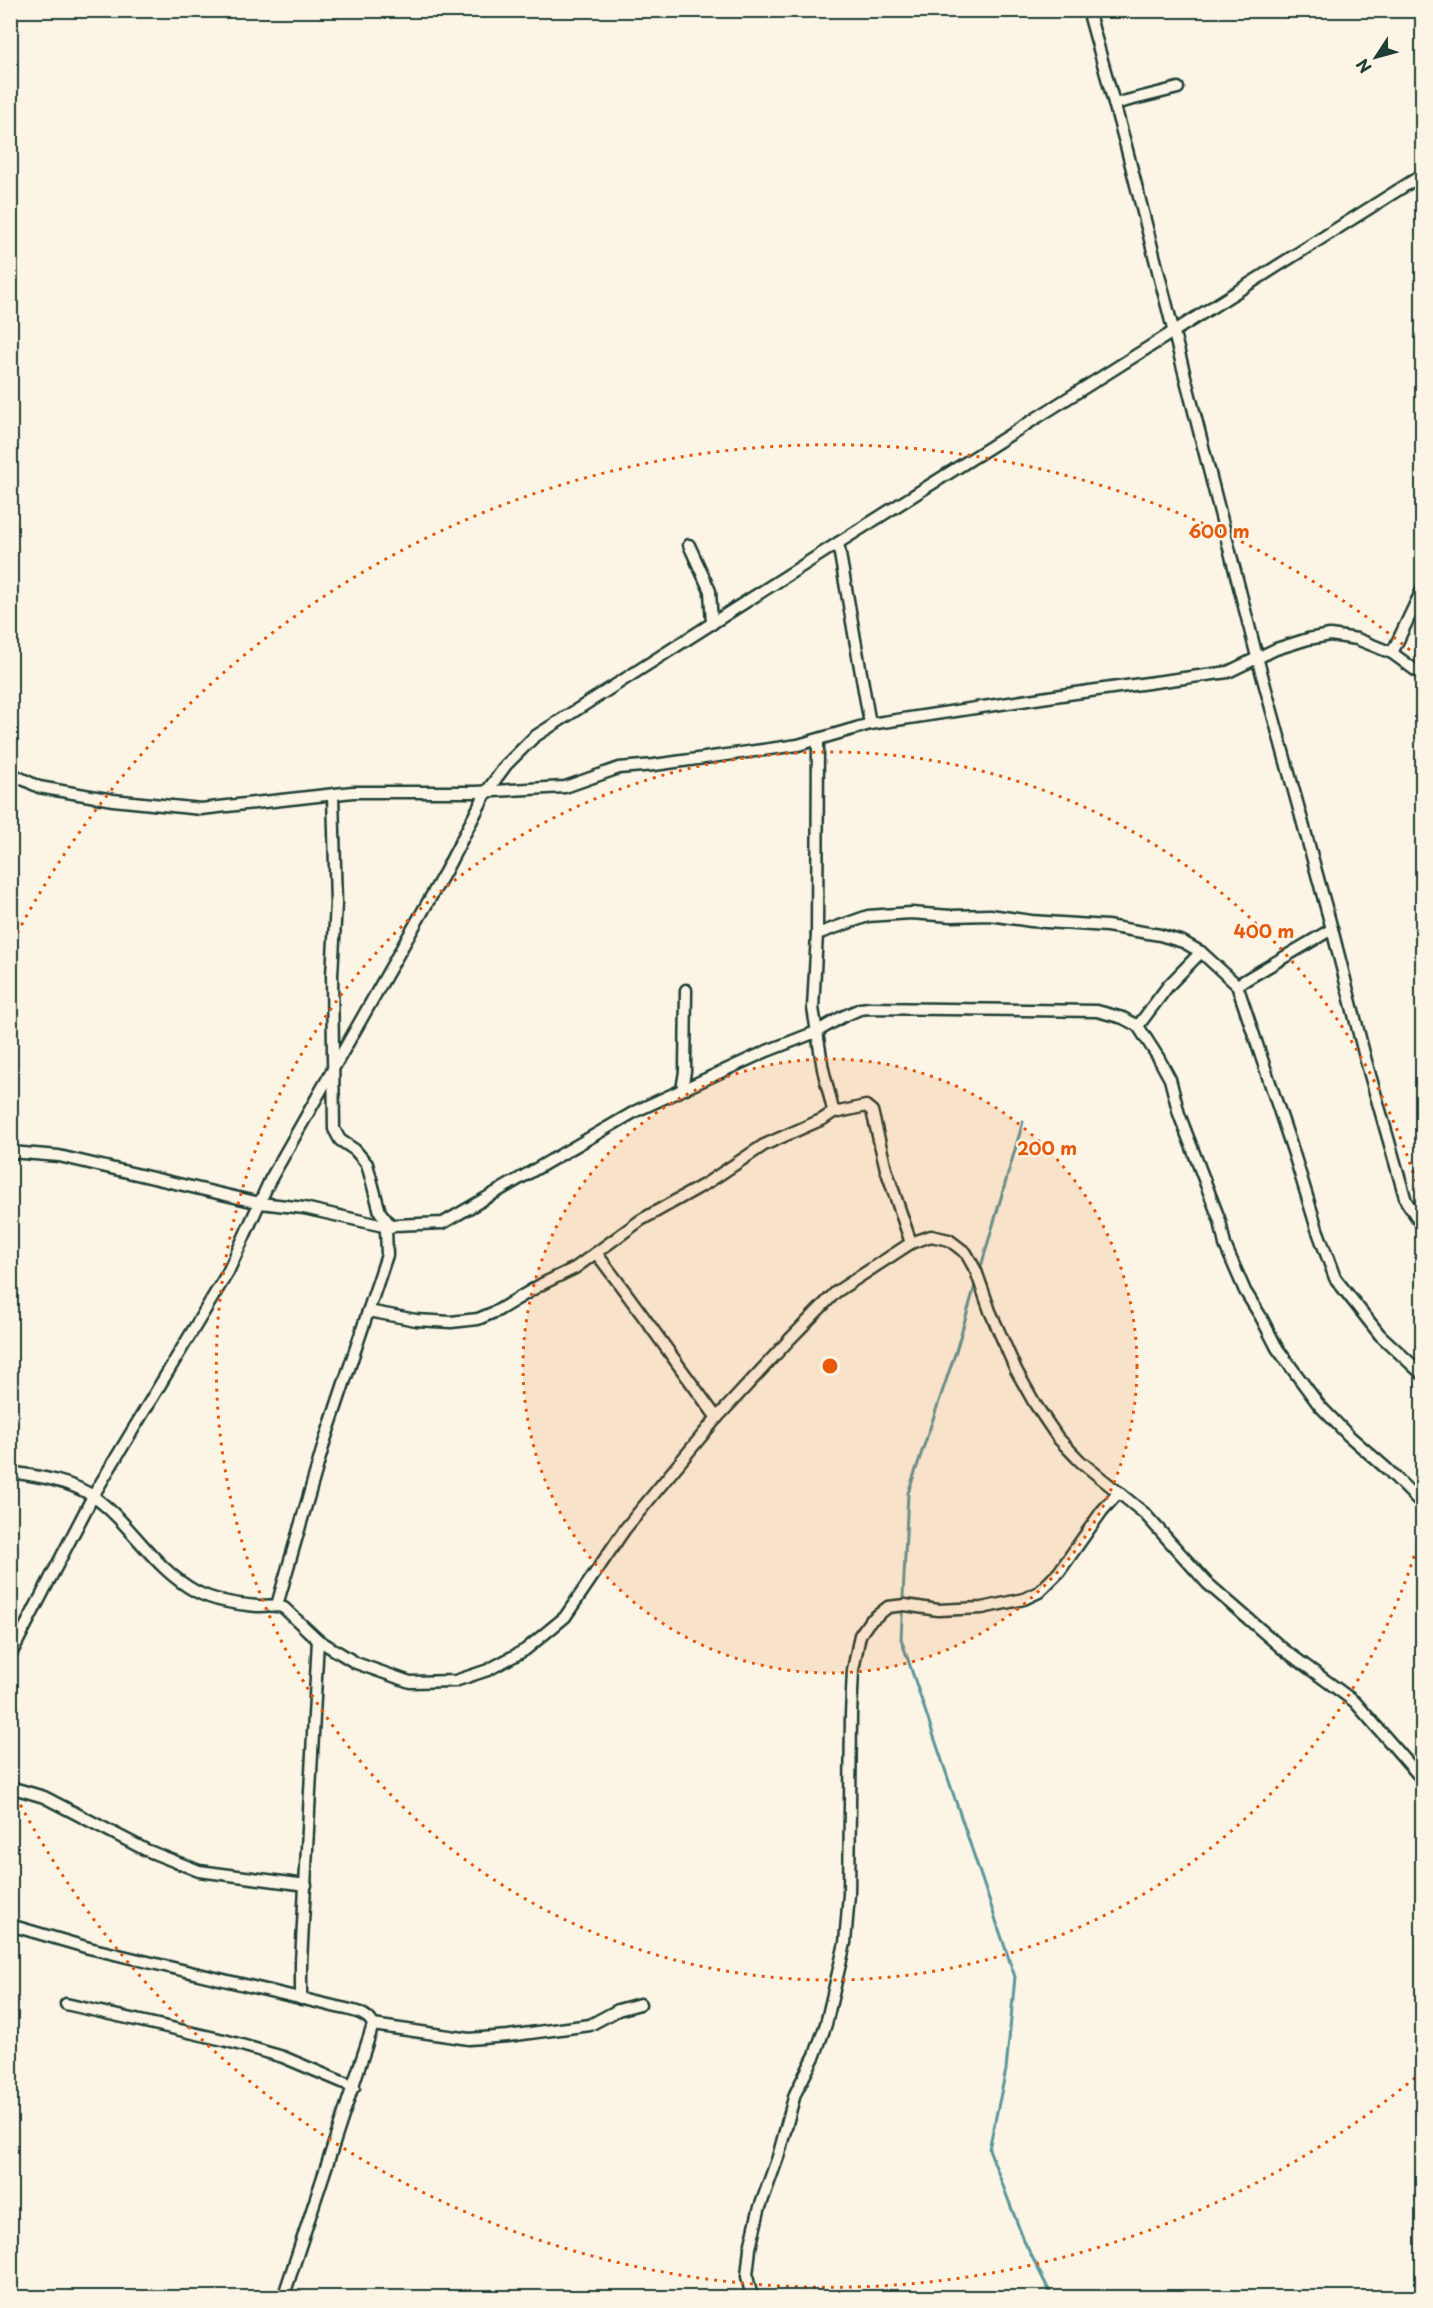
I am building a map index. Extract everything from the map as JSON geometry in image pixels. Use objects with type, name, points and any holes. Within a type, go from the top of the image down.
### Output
[{"type":"street","points":[[1088,10],[1257,657],[1366,1061],[1406,1201],[1422,1225]]},
{"type":"street","points":[[1114,104],[1178,88]]},
{"type":"street","points":[[10,1656],[93,1496],[228,1272],[270,1180],[445,872],[488,791],[506,765],[534,737],[1422,175]]},
{"type":"street","points":[[838,543],[870,724]]},
{"type":"street","points":[[689,545],[710,591],[712,624]]},
{"type":"street","points":[[1392,653],[1422,590]]},
{"type":"street","points":[[10,773],[39,787],[113,801],[201,809],[353,792],[488,791],[565,787],[619,768],[720,756],[818,740],[870,724],[1090,690],[1228,672],[1257,657],[1308,639],[1330,635],[1357,639],[1392,653],[1422,675]]},
{"type":"street","points":[[818,740],[817,934],[813,1008],[832,1108],[835,1111]]},
{"type":"street","points":[[333,795],[336,904],[332,975],[334,1129],[340,1140],[355,1150],[367,1164],[380,1212],[390,1226]]},
{"type":"street","points":[[817,934],[868,916],[911,913],[951,916],[990,915],[1031,921],[1107,926],[1160,935],[1183,942],[1200,952],[1237,985],[1335,1278],[1380,1335],[1422,1374]]},
{"type":"street","points":[[1237,985],[1332,929]]},
{"type":"street","points":[[1138,1026],[1168,986],[1200,952]]},
{"type":"street","points":[[682,1090],[685,1071],[686,990]]},
{"type":"street","points":[[10,1152],[59,1156],[260,1203],[304,1208],[390,1226],[443,1223],[636,1111],[767,1051],[816,1032],[860,1009],[1097,1011],[1123,1018],[1138,1026],[1170,1078],[1179,1114],[1220,1221],[1226,1245],[1245,1291],[1277,1348],[1319,1405],[1422,1504]]},
{"type":"street","points":[[368,1311],[416,1320],[451,1322],[478,1319],[575,1268],[641,1220],[707,1183],[764,1145],[823,1119],[835,1111],[866,1106],[872,1111],[886,1169],[911,1243]]},
{"type":"street","points":[[277,1605],[322,1451],[387,1255],[386,1230],[390,1226]]},
{"type":"street","points":[[10,1472],[32,1475],[93,1496],[129,1530],[162,1567],[196,1592],[226,1603],[277,1605],[284,1608],[318,1640],[356,1663],[410,1682],[455,1681],[488,1670],[525,1650],[565,1617],[625,1530],[763,1366],[836,1292],[911,1243],[931,1236],[949,1240],[966,1253],[976,1271],[990,1311],[1016,1370],[1058,1438],[1080,1461],[1144,1513],[1222,1596],[1283,1649],[1355,1702],[1422,1779]]},
{"type":"street","points":[[596,1253],[642,1311],[685,1376],[717,1418]]},
{"type":"street","points":[[752,2298],[747,2277],[759,2210],[778,2157],[795,2094],[816,2055],[826,2024],[845,1943],[849,1894],[853,1670],[860,1635],[869,1622],[888,1607],[905,1605],[938,1610],[982,1608],[1024,1599],[1039,1592],[1059,1572],[1102,1511],[1119,1492]]},
{"type":"street","points":[[302,1999],[301,1962],[318,1640]]},
{"type":"street","points":[[10,1787],[44,1797],[146,1850],[200,1870],[306,1885]]},
{"type":"street","points":[[10,1925],[89,1948],[366,2015],[372,2020],[373,2025],[354,2087],[283,2298]]},
{"type":"street","points":[[66,2004],[224,2040],[273,2054],[354,2087]]},
{"type":"street","points":[[373,2025],[469,2038],[508,2036],[590,2025],[618,2010],[640,2004]]},
{"type":"waterway","points":[[980,1270],[1023,1122]]},
{"type":"waterway","points":[[976,1282],[956,1351],[908,1493],[901,1639],[1015,1977],[1006,2070],[989,2149],[1024,2241],[1053,2298]]}]
